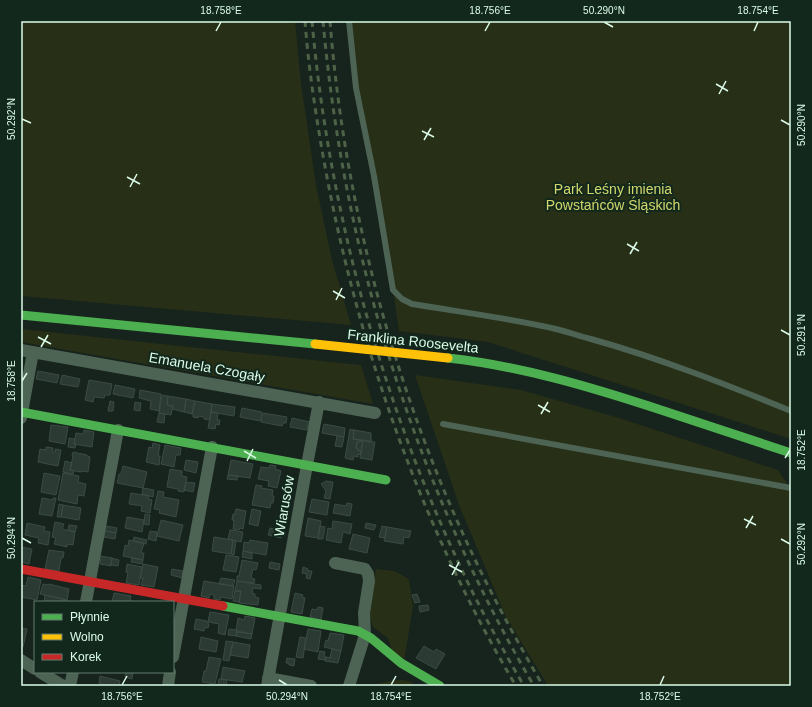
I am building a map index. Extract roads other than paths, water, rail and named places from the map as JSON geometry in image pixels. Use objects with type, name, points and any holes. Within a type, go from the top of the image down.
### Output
[{"type":"street","name":"Franklina Roosevelta","points":[[21,315],[476,361],[539,374],[591,388],[791,453]]},
{"type":"street","name":"Emanuela Czogały","points":[[21,350],[375,412]]},
{"type":"street","points":[[33,352],[21,414],[118,430],[386,480]]},
{"type":"street","name":"Wiarusów","points":[[311,686],[267,682],[319,402]]},
{"type":"street","points":[[86,601],[118,430]]},
{"type":"street","points":[[174,652],[212,447]]},
{"type":"street","points":[[335,563],[365,568],[369,580],[364,613],[365,634],[349,686]]},
{"type":"street","points":[[21,569],[280,616],[365,634],[401,663],[440,686]]},
{"type":"street","points":[[21,660],[34,668]]},
{"type":"street","points":[[42,673],[63,686]]},
{"type":"street","points":[[70,686],[73,673]]},
{"type":"street","points":[[168,686],[170,673]]},
{"type":"lane","points":[[349,21],[356,88],[374,176],[393,290],[402,299],[412,304],[514,320],[610,345],[670,364],[791,411]]},
{"type":"lane","points":[[443,424],[791,488]]},
{"type":"railway","points":[[305,21],[316,113],[335,215],[351,285],[371,355],[394,424],[420,492],[449,559],[481,623],[516,686]]},
{"type":"railway","points":[[312,21],[330,157],[344,226],[380,361],[402,427],[427,492],[471,588],[505,654],[524,686]]},
{"type":"railway","points":[[323,21],[333,108],[348,195],[368,281],[392,366],[420,449],[454,530],[492,609],[534,686]]},
{"type":"railway","points":[[330,21],[337,89],[347,156],[360,224],[376,291],[396,357],[418,423],[442,487],[487,584],[543,686]]},
{"type":"park label","name":"Park Leśny imienia Powstańców Śląskich","points":[[613,198]]}]
